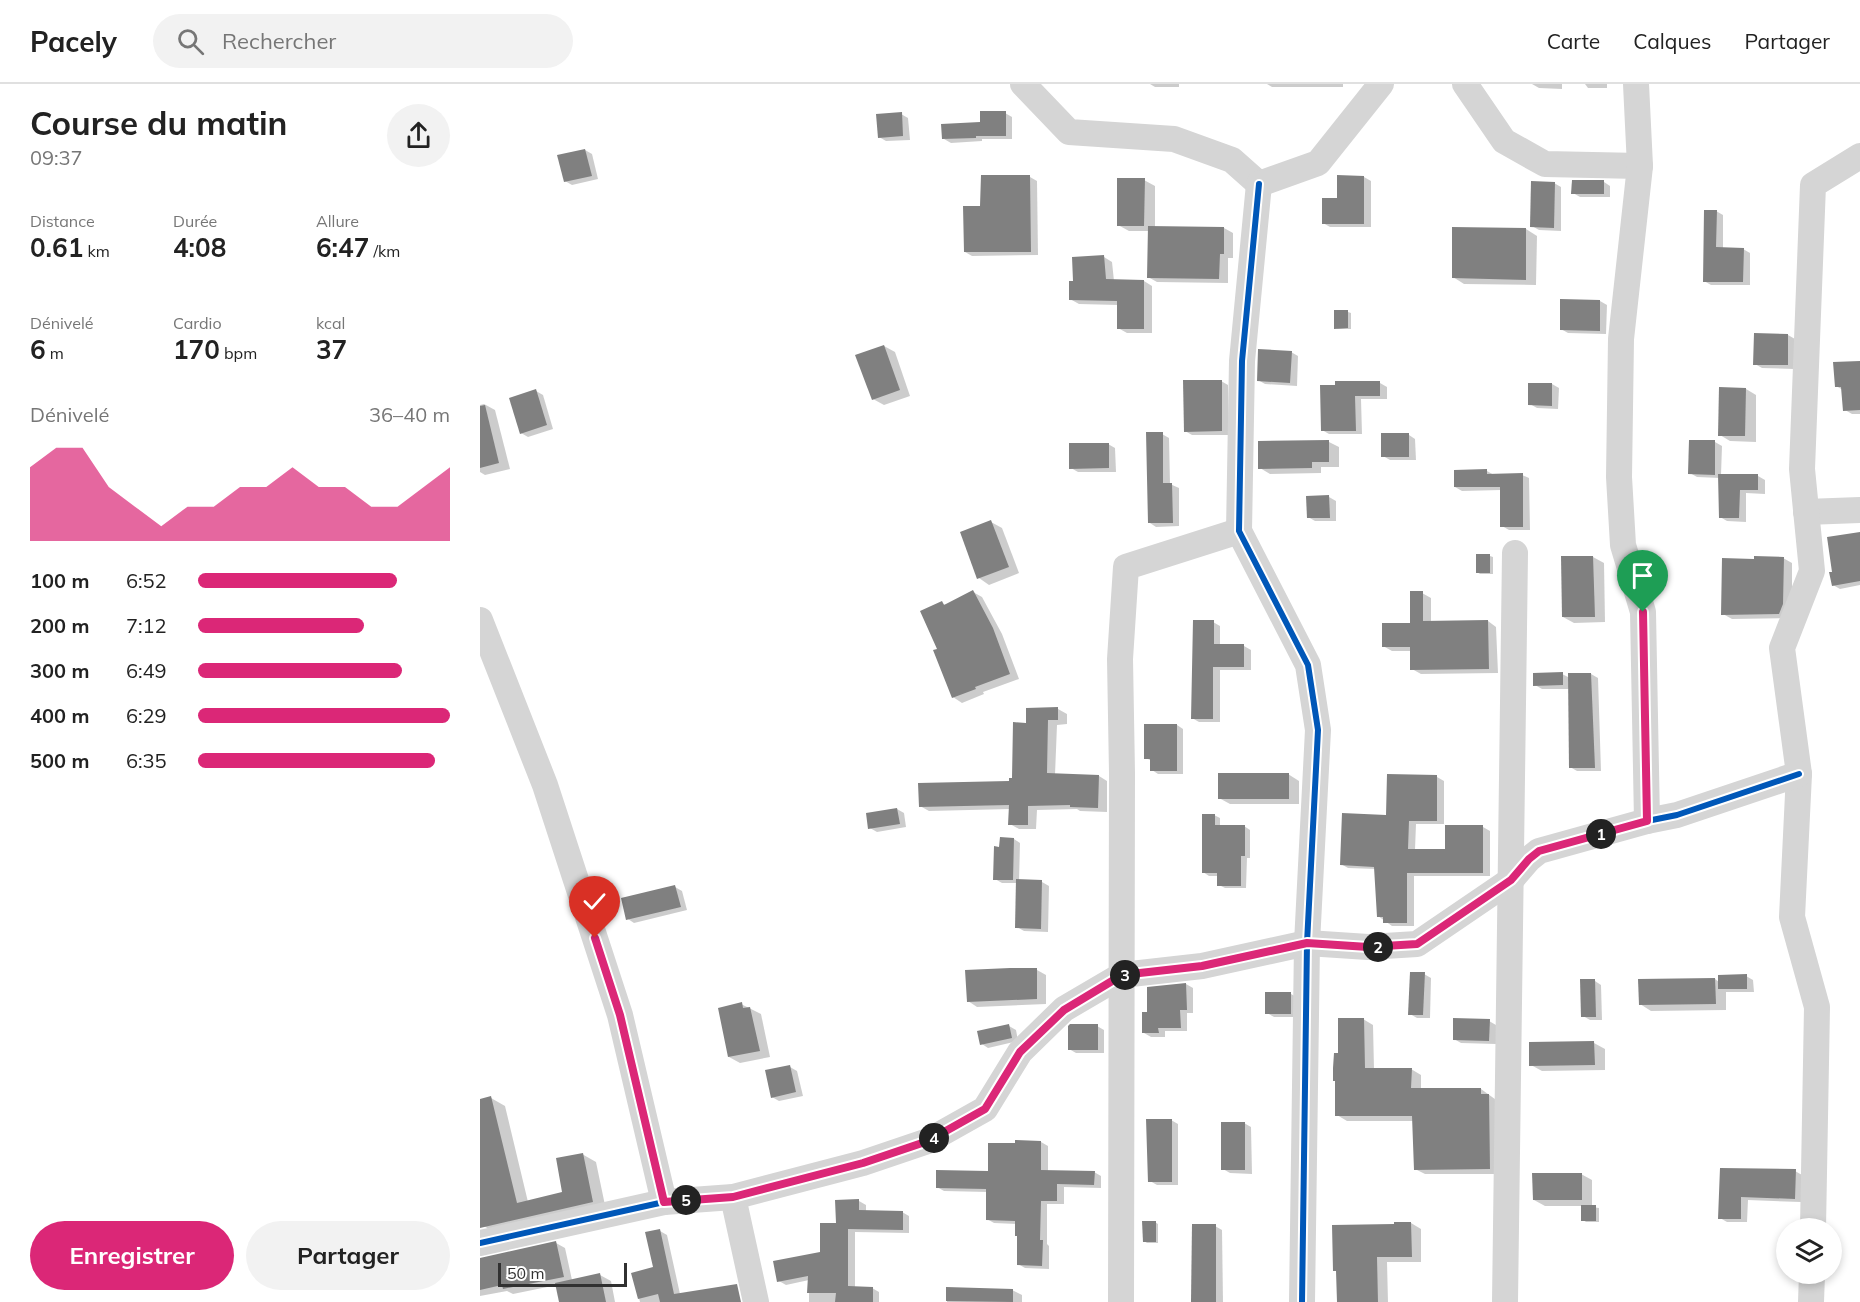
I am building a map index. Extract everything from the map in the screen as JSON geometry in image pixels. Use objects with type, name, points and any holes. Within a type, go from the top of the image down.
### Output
[{"type":"street","points":[[1023,84],[1070,132],[1174,139],[1232,160],[1259,184]]},
{"type":"street","points":[[1259,184],[1318,163],[1381,84]]},
{"type":"street","points":[[1465,84],[1504,141],[1545,164],[1640,166]]},
{"type":"street","points":[[1636,84],[1640,166],[1621,339],[1619,477],[1623,545],[1643,612],[1647,821]]},
{"type":"street","points":[[1813,1218],[1817,1008],[1792,917],[1799,774],[1782,648],[1812,571],[1802,470],[1813,185],[1860,156]]},
{"type":"street","points":[[1259,184],[1242,361],[1239,531],[1308,665],[1318,730],[1307,943],[1302,1302]]},
{"type":"street","points":[[1806,512],[1860,510]]},
{"type":"street","points":[[1121,1302],[1120,659],[1125,567],[1239,531]]},
{"type":"street","points":[[1505,1302],[1515,553]]},
{"type":"street","points":[[480,620],[545,785],[620,1015],[664,1202]]},
{"type":"street","points":[[480,1243],[664,1202],[733,1197],[863,1163],[917,1145],[985,1109],[1020,1052],[1064,1010],[1122,975],[1202,966],[1307,943],[1368,947],[1417,944],[1511,880],[1539,851],[1677,815],[1799,774]]},
{"type":"street","points":[[733,1197],[756,1302]]},
{"type":"street","points":[[1811,1302],[1812,1284]]},
{"type":"building","points":[[980,111],[1006,111],[1006,136],[942,139],[941,124],[980,122]]},
{"type":"building","points":[[902,112],[903,136],[878,138],[876,114]]},
{"type":"building","points":[[585,149],[592,176],[564,182],[557,155]]},
{"type":"building","points":[[981,175],[1030,175],[1031,252],[964,252],[963,206],[980,206]]},
{"type":"building","points":[[1337,175],[1364,176],[1364,224],[1322,224],[1322,198],[1337,198]]},
{"type":"building","points":[[1117,178],[1145,178],[1144,226],[1117,226]]},
{"type":"building","points":[[1572,180],[1604,180],[1604,194],[1571,194]]},
{"type":"building","points":[[1531,181],[1555,182],[1554,228],[1530,227]]},
{"type":"building","points":[[1704,210],[1717,210],[1716,247],[1744,248],[1743,282],[1703,282]]},
{"type":"building","points":[[1148,226],[1224,227],[1224,254],[1220,254],[1219,279],[1147,278]]},
{"type":"building","points":[[1452,227],[1526,228],[1526,280],[1452,278]]},
{"type":"building","points":[[1104,255],[1106,279],[1144,280],[1144,329],[1117,329],[1117,301],[1069,300],[1069,281],[1073,281],[1072,257]]},
{"type":"building","points":[[1560,299],[1600,300],[1600,331],[1560,330]]},
{"type":"building","points":[[1334,310],[1348,310],[1348,328],[1334,329]]},
{"type":"building","points":[[1754,333],[1788,334],[1788,365],[1753,365]]},
{"type":"building","points":[[884,345],[900,390],[872,400],[855,355]]},
{"type":"building","points":[[1258,349],[1292,351],[1290,383],[1257,381]]},
{"type":"building","points":[[1860,361],[1860,410],[1843,411],[1841,387],[1835,387],[1833,362]]},
{"type":"building","points":[[1183,380],[1222,380],[1222,431],[1184,432]]},
{"type":"building","points":[[1335,381],[1380,381],[1380,396],[1355,396],[1356,431],[1321,431],[1320,385],[1335,385]]},
{"type":"building","points":[[1528,383],[1552,383],[1552,406],[1528,405]]},
{"type":"building","points":[[1719,387],[1746,388],[1745,436],[1718,436]]},
{"type":"building","points":[[536,389],[547,425],[520,434],[509,398]]},
{"type":"building","points":[[485,405],[499,463],[480,468],[480,406]]},
{"type":"building","points":[[1146,432],[1163,432],[1163,483],[1172,483],[1173,523],[1148,523]]},
{"type":"building","points":[[1381,433],[1409,433],[1409,457],[1381,457]]},
{"type":"building","points":[[1329,440],[1329,462],[1312,462],[1312,468],[1258,469],[1258,441]]},
{"type":"building","points":[[1689,440],[1715,440],[1715,475],[1688,474]]},
{"type":"building","points":[[1069,443],[1109,443],[1109,468],[1069,469]]},
{"type":"building","points":[[1487,469],[1487,474],[1523,473],[1523,527],[1500,527],[1500,487],[1454,487],[1454,470]]},
{"type":"building","points":[[1718,474],[1758,474],[1758,490],[1740,490],[1739,518],[1719,518]]},
{"type":"building","points":[[1329,495],[1330,518],[1307,518],[1306,496]]},
{"type":"building","points":[[991,520],[1009,567],[977,579],[960,532]]},
{"type":"building","points":[[1860,532],[1860,581],[1832,586],[1827,537]]},
{"type":"building","points":[[1476,554],[1490,554],[1490,573],[1476,573]]},
{"type":"building","points":[[1561,556],[1593,556],[1595,617],[1562,617]]},
{"type":"building","points":[[1754,556],[1784,557],[1783,604],[1779,614],[1721,615],[1722,558],[1754,559]]},
{"type":"building","points":[[973,590],[993,628],[1010,674],[952,698],[933,650],[937,649],[920,611],[942,601],[944,605]]},
{"type":"building","points":[[1410,591],[1423,591],[1423,621],[1488,620],[1489,669],[1410,670],[1410,647],[1382,647],[1382,623],[1410,623]]},
{"type":"building","points":[[1193,620],[1214,620],[1214,644],[1244,644],[1244,667],[1213,667],[1213,719],[1191,719]]},
{"type":"building","points":[[1563,672],[1563,685],[1533,686],[1533,673]]},
{"type":"building","points":[[1568,673],[1591,673],[1595,768],[1569,768]]},
{"type":"building","points":[[1058,707],[1058,720],[1048,720],[1047,773],[1099,775],[1098,808],[1070,807],[1070,805],[1028,806],[1028,825],[1008,825],[1009,805],[919,807],[918,783],[1009,781],[1009,778],[1012,778],[1013,722],[1026,723],[1026,708]]},
{"type":"building","points":[[1144,724],[1177,724],[1177,771],[1150,771],[1150,759],[1144,759]]},
{"type":"building","points":[[1218,773],[1289,773],[1289,799],[1218,799]]},
{"type":"building","points":[[1387,774],[1437,775],[1437,821],[1409,821],[1408,849],[1445,849],[1445,825],[1483,825],[1483,873],[1407,873],[1407,923],[1383,923],[1383,917],[1377,917],[1374,867],[1340,865],[1342,813],[1386,815]]},
{"type":"building","points":[[897,808],[900,824],[868,829],[866,813]]},
{"type":"building","points":[[1202,814],[1215,814],[1215,825],[1245,825],[1245,856],[1241,856],[1241,886],[1217,886],[1217,873],[1202,873]]},
{"type":"building","points":[[1000,837],[1014,838],[1013,880],[993,880],[994,846],[999,847]]},
{"type":"building","points":[[1016,879],[1042,880],[1041,929],[1015,928]]},
{"type":"building","points":[[675,885],[681,907],[626,920],[621,898]]},
{"type":"building","points":[[1037,968],[1037,999],[967,1002],[965,970]]},
{"type":"building","points":[[1410,972],[1425,972],[1423,1015],[1408,1015]]},
{"type":"building","points":[[1747,974],[1747,989],[1718,989],[1718,975]]},
{"type":"building","points":[[1715,978],[1716,1004],[1639,1005],[1638,979]]},
{"type":"building","points":[[1580,979],[1595,979],[1596,1017],[1581,1017]]},
{"type":"building","points":[[1186,983],[1187,1010],[1180,1010],[1181,1028],[1158,1028],[1159,1033],[1142,1033],[1142,1012],[1147,1012],[1147,987]]},
{"type":"building","points":[[1265,992],[1291,992],[1291,1014],[1265,1014]]},
{"type":"building","points":[[742,1002],[743,1008],[750,1007],[760,1051],[728,1057],[718,1008]]},
{"type":"building","points":[[1338,1018],[1364,1018],[1365,1068],[1412,1068],[1411,1088],[1481,1088],[1481,1094],[1489,1094],[1490,1169],[1414,1170],[1412,1116],[1335,1116],[1333,1068],[1334,1053],[1338,1053]]},
{"type":"building","points":[[1453,1018],[1490,1019],[1489,1041],[1453,1040]]},
{"type":"building","points":[[1009,1024],[1012,1038],[980,1045],[977,1031]]},
{"type":"building","points":[[1070,1024],[1098,1024],[1098,1050],[1068,1050],[1068,1026]]},
{"type":"building","points":[[1594,1041],[1595,1065],[1529,1066],[1529,1042]]},
{"type":"building","points":[[790,1065],[796,1092],[771,1098],[765,1070]]},
{"type":"building","points":[[491,1096],[517,1203],[562,1192],[556,1158],[583,1153],[593,1202],[480,1228],[480,1099]]},
{"type":"building","points":[[1146,1119],[1172,1119],[1172,1182],[1148,1182]]},
{"type":"building","points":[[1221,1122],[1245,1122],[1245,1170],[1221,1170]]},
{"type":"building","points":[[1015,1140],[1041,1141],[1041,1170],[1095,1171],[1094,1185],[1057,1184],[1057,1201],[1041,1201],[1042,1266],[1017,1265],[1015,1221],[986,1220],[986,1189],[936,1188],[936,1170],[988,1171],[988,1143],[1015,1143]]},
{"type":"building","points":[[1720,1168],[1796,1169],[1795,1199],[1741,1197],[1741,1219],[1718,1219]]},
{"type":"building","points":[[1532,1173],[1582,1173],[1582,1200],[1533,1200]]},
{"type":"building","points":[[859,1199],[859,1210],[903,1211],[903,1230],[848,1229],[848,1286],[873,1287],[873,1302],[835,1302],[836,1293],[807,1293],[808,1276],[777,1282],[773,1261],[820,1252],[820,1223],[836,1223],[835,1200]]},
{"type":"building","points":[[1581,1205],[1596,1205],[1596,1221],[1581,1221]]},
{"type":"building","points":[[1142,1221],[1156,1221],[1156,1242],[1143,1242]]},
{"type":"building","points":[[1394,1222],[1411,1222],[1412,1257],[1377,1257],[1378,1302],[1337,1302],[1336,1271],[1333,1271],[1332,1225],[1394,1224]]},
{"type":"building","points":[[1192,1224],[1216,1224],[1216,1302],[1191,1302]]},
{"type":"building","points":[[660,1229],[674,1294],[737,1284],[741,1302],[660,1302],[658,1294],[638,1299],[631,1273],[653,1267],[645,1232]]},
{"type":"building","points":[[556,1241],[564,1277],[503,1289],[502,1285],[480,1290],[480,1258]]},
{"type":"building","points":[[600,1273],[606,1302],[559,1302],[555,1283]]},
{"type":"building","points":[[946,1287],[1013,1289],[1013,1302],[946,1301]]},
{"type":"cycle path","points":[[1259,184],[1242,361],[1239,531],[1308,665],[1318,730],[1307,943],[1302,1302]]},
{"type":"cycle path","points":[[480,1243],[664,1202],[733,1197],[863,1163],[928,1141],[985,1109],[1020,1052],[1064,1009],[1122,975],[1202,966],[1307,943],[1368,947],[1417,944],[1511,880],[1539,851],[1677,815],[1799,774]]},
{"type":"route","points":[[595,938],[620,1015],[664,1202],[733,1197],[863,1163],[928,1141],[985,1109],[1020,1052],[1064,1010],[1122,975],[1202,966],[1307,943],[1368,947],[1417,944],[1511,880],[1539,851],[1647,821],[1643,612]]}]
